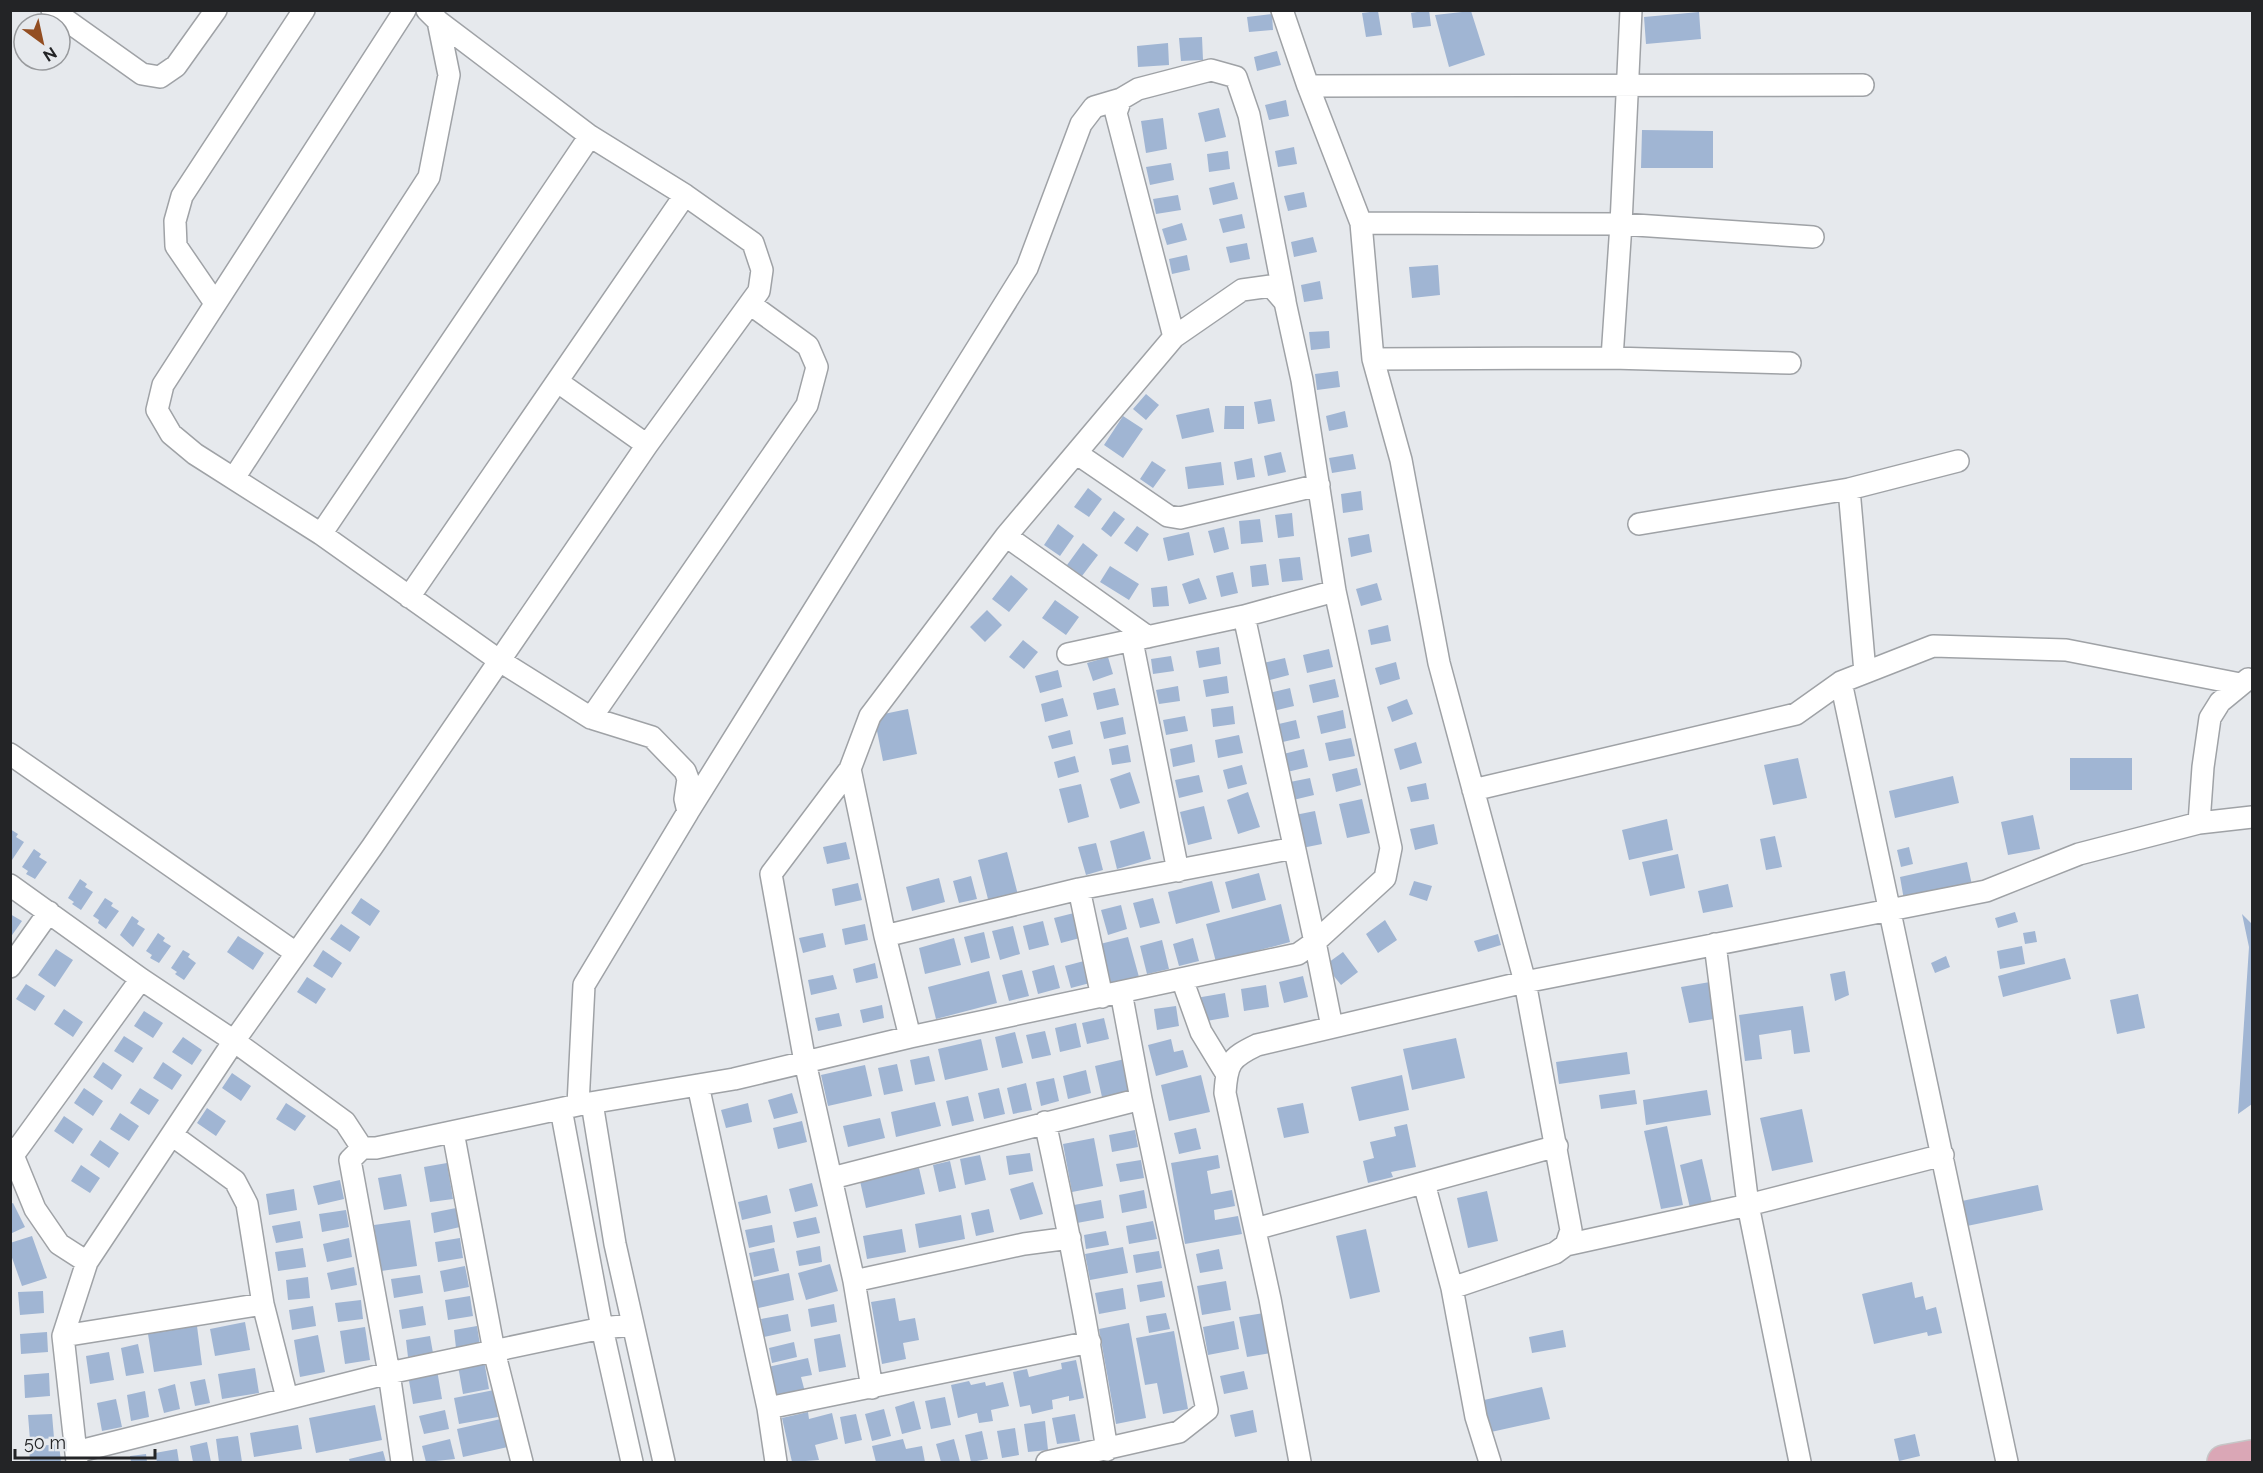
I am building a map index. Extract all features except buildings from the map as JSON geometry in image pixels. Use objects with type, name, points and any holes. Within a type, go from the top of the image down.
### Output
[{"type":"main road","points":[[2224,1462],[2253,1457]]},
{"type":"street","points":[[72,21],[142,74],[160,77],[176,66],[216,10]]},
{"type":"street","points":[[215,303],[176,246],[175,221],[182,196],[304,10]]},
{"type":"street","points":[[405,10],[162,385],[157,410],[171,434],[195,454],[321,534],[500,661],[591,718],[652,737],[674,757],[685,771],[688,779],[685,799],[688,812]]},
{"type":"street","points":[[1282,10],[1308,86],[1361,223],[1373,359],[1401,460],[1439,663],[1525,982],[1571,1230],[1566,1245]]},
{"type":"street","points":[[1612,358],[1631,10]]},
{"type":"street","points":[[234,478],[429,177],[449,75],[433,16]]},
{"type":"street","points":[[433,16],[591,136],[685,195],[753,243],[762,270],[759,291],[647,445],[500,661],[234,1041],[87,1262],[63,1336],[76,1457],[287,1398],[388,1373],[602,1328],[632,1325]]},
{"type":"street","points":[[402,1462],[350,1160],[362,1149],[577,1106],[734,1079],[910,1037],[1298,954],[1315,942],[1385,878],[1391,848],[1335,591],[1302,380],[1249,115],[1236,77],[1211,70],[1138,89],[1121,99],[1094,107],[1081,123],[1028,268],[688,812],[584,985],[577,1106],[602,1328],[632,1462]]},
{"type":"street","points":[[1308,86],[1863,85]]},
{"type":"street","points":[[1121,99],[1116,114],[1174,338]]},
{"type":"street","points":[[321,534],[591,136]]},
{"type":"street","points":[[409,597],[685,195]]},
{"type":"street","points":[[1361,223],[1621,224],[1813,237]]},
{"type":"street","points":[[872,1388],[854,1281],[805,1062],[771,874],[849,769],[870,716],[1006,536],[1174,338],[1242,290],[1271,286],[1285,302]]},
{"type":"street","points":[[591,718],[807,405],[817,367],[808,346],[750,304]]},
{"type":"street","points":[[1373,359],[1612,358],[1790,363]]},
{"type":"street","points":[[558,382],[647,445]]},
{"type":"street","points":[[1076,453],[1168,516],[1180,518],[1319,485]]},
{"type":"street","points":[[1639,524],[1849,489],[1958,460]]},
{"type":"street","points":[[1849,489],[1865,672]]},
{"type":"street","points":[[1006,536],[1140,639],[1178,871]]},
{"type":"street","points":[[1068,654],[1244,616],[1335,591]]},
{"type":"street","points":[[1244,616],[1332,1027]]},
{"type":"street","points":[[1473,790],[1796,714],[1841,682],[1933,646],[2066,650],[2247,680]]},
{"type":"street","points":[[2199,823],[2203,766],[2210,718],[2220,702],[2247,680]]},
{"type":"street","points":[[1841,682],[2007,1462]]},
{"type":"street","points":[[10,754],[296,953]]},
{"type":"street","points":[[849,769],[885,936],[910,1037]]},
{"type":"street","points":[[1300,1462],[1270,1299],[1225,1093],[1226,1073],[1236,1055],[1257,1045],[1525,982],[1986,891],[2079,854],[2199,823],[2253,817]]},
{"type":"street","points":[[885,936],[1079,890],[1294,848]]},
{"type":"street","points":[[10,885],[141,979],[234,1041],[345,1122],[362,1149]]},
{"type":"street","points":[[1047,1462],[1119,1453],[1179,1432],[1207,1410],[1141,1099],[1112,994],[1079,890]]},
{"type":"street","points":[[10,967],[49,912]]},
{"type":"street","points":[[1715,944],[1748,1205],[1800,1462]]},
{"type":"street","points":[[87,1262],[59,1244],[35,1209],[12,1151],[141,979]]},
{"type":"street","points":[[1182,979],[1201,1032],[1226,1073]]},
{"type":"street","points":[[698,1085],[768,1408],[776,1462]]},
{"type":"street","points":[[832,1178],[1141,1099]]},
{"type":"street","points":[[577,1106],[615,1244],[664,1462]]},
{"type":"street","points":[[1045,1122],[1090,1342],[1119,1453]]},
{"type":"street","points":[[453,1132],[494,1351],[522,1462]]},
{"type":"street","points":[[172,1135],[235,1181],[247,1204],[263,1304],[287,1398]]},
{"type":"street","points":[[1255,1229],[1557,1146]]},
{"type":"street","points":[[1452,1288],[1555,1253],[1566,1245],[1748,1205],[1943,1155]]},
{"type":"street","points":[[1424,1183],[1452,1288],[1476,1417],[1490,1462]]},
{"type":"street","points":[[854,1281],[1024,1244],[1070,1238]]},
{"type":"street","points":[[63,1336],[263,1304]]},
{"type":"street","points":[[768,1408],[1090,1342]]}]
